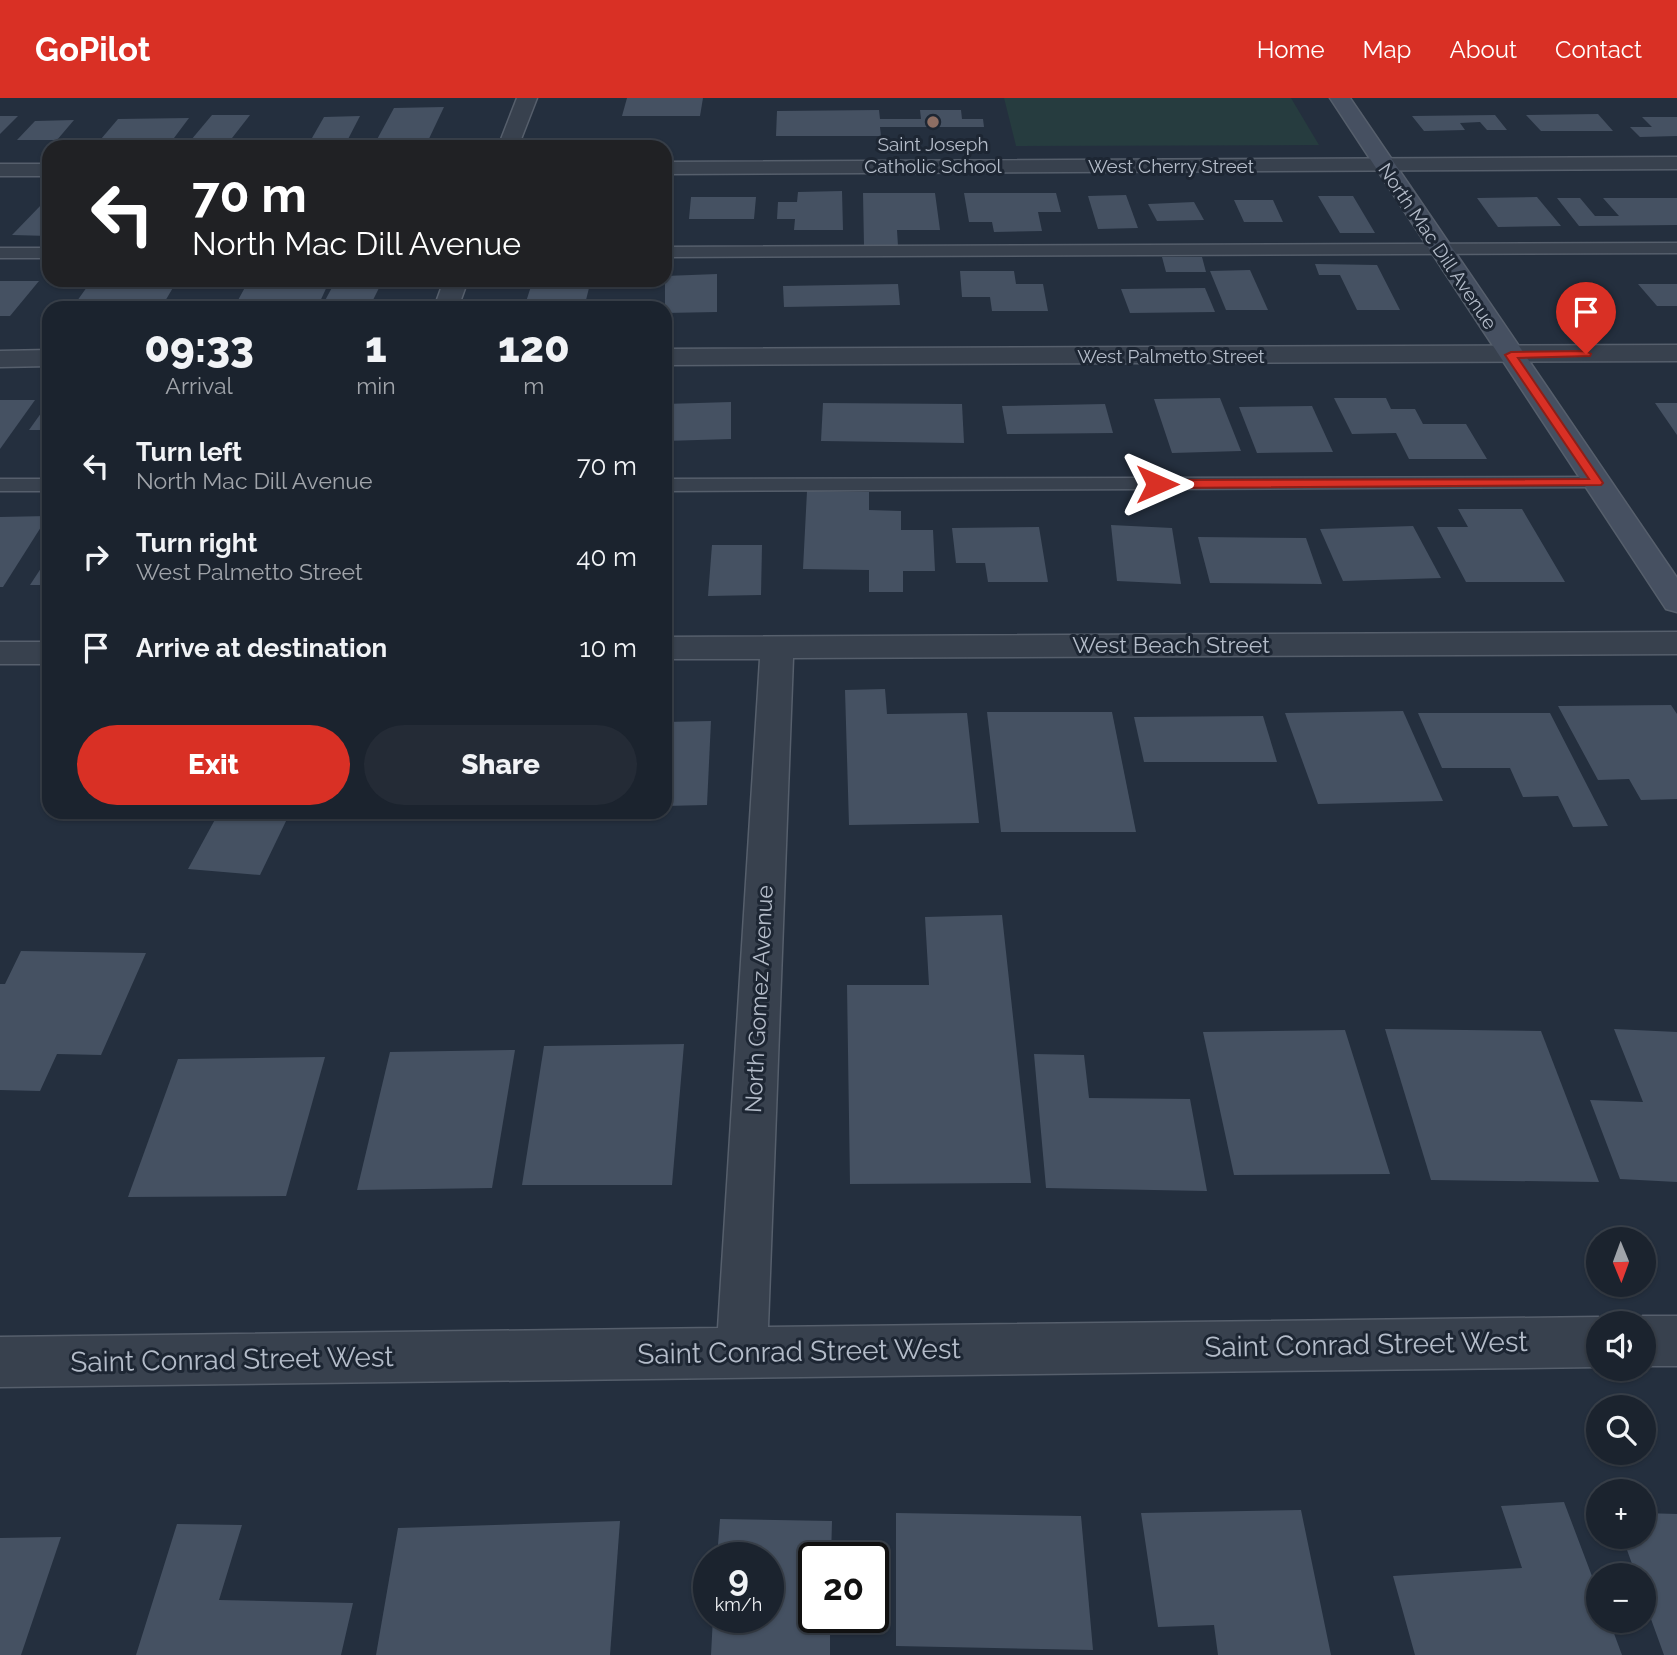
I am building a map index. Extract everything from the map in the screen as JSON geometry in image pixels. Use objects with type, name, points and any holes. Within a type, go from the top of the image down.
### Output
[{"type":"street","points":[[511,140],[527,98]]},
{"type":"street","name":"North Mac Dill Avenue","points":[[1340,98],[1677,602]]},
{"type":"street","name":"West Cherry Street","points":[[672,168],[1677,163]]},
{"type":"street","points":[[0,170],[42,170]]},
{"type":"street","name":"West Palmetto Street","points":[[672,357],[1677,353]]},
{"type":"street","points":[[0,359],[42,358]]},
{"type":"street","name":"West Beach Street","points":[[672,648],[1677,643]]},
{"type":"street","name":"North Gomez Avenue","points":[[742,1351],[777,647]]},
{"type":"street","points":[[0,653],[42,653]]},
{"type":"street","points":[[1656,1341],[1677,1341]]},
{"type":"street","name":"Saint Conrad Street West","points":[[0,1362],[1586,1342]]},
{"type":"lane","points":[[672,252],[1677,248]]},
{"type":"lane","points":[[0,253],[42,253]]},
{"type":"lane","points":[[672,485],[1597,483]]},
{"type":"lane","points":[[0,485],[42,485]]},
{"type":"green space","points":[[1004,98],[1291,98],[1319,145],[1016,146]]},
{"type":"building","points":[[627,98],[703,98],[700,116],[622,116]]},
{"type":"building","points":[[444,107],[428,140],[377,140],[394,108]]},
{"type":"building","points":[[879,110],[880,119],[921,119],[920,110],[961,110],[962,119],[983,119],[984,127],[880,127],[881,136],[776,136],[777,111]]},
{"type":"building","points":[[1598,114],[1613,131],[1541,131],[1526,115]]},
{"type":"building","points":[[212,115],[250,115],[230,140],[191,140]]},
{"type":"building","points":[[1495,115],[1507,130],[1487,130],[1480,122],[1460,123],[1465,130],[1424,131],[1412,116]]},
{"type":"building","points":[[0,116],[18,116],[0,134]]},
{"type":"building","points":[[360,116],[348,140],[311,140],[324,117]]},
{"type":"building","points":[[1642,117],[1677,117],[1677,136],[1640,137],[1630,127],[1652,127]]},
{"type":"building","points":[[189,118],[174,138],[101,139],[118,119]]},
{"type":"building","points":[[74,120],[57,140],[17,140],[35,121]]},
{"type":"building","points":[[842,191],[843,230],[794,230],[795,219],[777,219],[778,202],[797,202],[798,192]]},
{"type":"building","points":[[863,193],[935,193],[940,230],[897,230],[898,246],[864,246]]},
{"type":"building","points":[[964,193],[1056,193],[1061,212],[1038,212],[1042,231],[994,232],[992,222],[969,222]]},
{"type":"building","points":[[1126,195],[1138,228],[1098,229],[1088,196]]},
{"type":"building","points":[[1318,196],[1353,196],[1375,233],[1340,233]]},
{"type":"building","points":[[691,197],[756,197],[754,219],[689,219]]},
{"type":"building","points":[[1537,197],[1561,226],[1498,227],[1477,198]]},
{"type":"building","points":[[1557,198],[1580,198],[1595,216],[1619,216],[1603,198],[1677,198],[1677,225],[1579,226]]},
{"type":"building","points":[[1234,200],[1273,200],[1283,222],[1244,222]]},
{"type":"building","points":[[1194,202],[1204,220],[1157,221],[1148,204]]},
{"type":"building","points":[[42,204],[42,236],[12,235]]},
{"type":"building","points":[[1162,257],[1202,257],[1206,272],[1166,272]]},
{"type":"building","points":[[1315,264],[1377,265],[1400,310],[1357,310],[1340,275],[1319,275]]},
{"type":"building","points":[[1250,270],[1268,310],[1226,310],[1210,271]]},
{"type":"building","points":[[960,271],[1014,271],[1016,284],[1043,284],[1048,311],[992,311],[990,297],[962,297]]},
{"type":"building","points":[[717,274],[717,312],[672,313],[672,301],[665,301],[665,287],[672,287],[672,276]]},
{"type":"building","points":[[0,281],[39,281],[10,316],[0,316]]},
{"type":"building","points":[[898,284],[900,305],[784,307],[783,286]]},
{"type":"building","points":[[1638,284],[1677,284],[1677,306],[1657,306]]},
{"type":"building","points":[[87,287],[173,287],[165,301],[77,301]]},
{"type":"building","points":[[245,287],[327,287],[320,301],[238,301]]},
{"type":"building","points":[[332,287],[380,287],[372,301],[325,301]]},
{"type":"building","points":[[531,287],[589,287],[586,301],[526,301]]},
{"type":"building","points":[[1205,288],[1215,312],[1130,313],[1121,289]]},
{"type":"building","points":[[1220,398],[1241,451],[1172,453],[1154,399]]},
{"type":"building","points":[[1334,398],[1386,398],[1391,409],[1415,409],[1423,424],[1466,424],[1487,459],[1409,459],[1396,433],[1352,434]]},
{"type":"building","points":[[0,400],[35,400],[0,449]]},
{"type":"building","points":[[731,402],[731,439],[672,441],[672,404]]},
{"type":"building","points":[[823,403],[962,404],[964,443],[821,441]]},
{"type":"building","points":[[1655,403],[1677,403],[1677,435]]},
{"type":"building","points":[[1105,404],[1113,433],[1007,434],[1002,406]]},
{"type":"building","points":[[1312,406],[1333,452],[1257,453],[1239,407]]},
{"type":"building","points":[[42,412],[42,430],[29,430]]},
{"type":"building","points":[[807,491],[869,492],[869,510],[901,511],[901,530],[933,530],[935,571],[903,571],[903,592],[869,592],[869,570],[803,569]]},
{"type":"building","points":[[1458,509],[1522,509],[1565,582],[1466,582],[1437,527],[1468,527]]},
{"type":"building","points":[[42,516],[42,525],[3,587],[0,587],[0,517]]},
{"type":"building","points":[[1111,525],[1172,528],[1181,584],[1117,581]]},
{"type":"building","points":[[1413,526],[1441,578],[1343,581],[1320,529]]},
{"type":"building","points":[[1039,527],[1048,582],[988,582],[985,563],[956,563],[952,528]]},
{"type":"building","points":[[1198,537],[1306,538],[1322,584],[1210,583]]},
{"type":"building","points":[[712,545],[762,545],[761,595],[708,596]]},
{"type":"building","points":[[42,567],[42,585],[30,585]]},
{"type":"building","points":[[885,689],[887,714],[967,713],[979,823],[849,825],[845,690]]},
{"type":"building","points":[[1671,705],[1677,714],[1677,799],[1641,800],[1629,779],[1598,780],[1558,706]]},
{"type":"building","points":[[1403,711],[1443,801],[1318,804],[1285,713]]},
{"type":"building","points":[[987,712],[1112,712],[1136,832],[1001,832]]},
{"type":"building","points":[[1418,713],[1550,713],[1608,826],[1573,827],[1558,796],[1523,797],[1510,768],[1442,768]]},
{"type":"building","points":[[1263,716],[1277,762],[1144,762],[1134,717]]},
{"type":"building","points":[[711,721],[707,805],[672,806],[672,722]]},
{"type":"building","points":[[215,819],[287,819],[260,875],[188,869]]},
{"type":"building","points":[[1002,915],[1031,1183],[850,1184],[847,985],[929,985],[925,917]]},
{"type":"building","points":[[21,951],[146,953],[101,1055],[57,1054],[40,1091],[0,1090],[0,984],[5,984]]},
{"type":"building","points":[[1385,1029],[1541,1031],[1599,1182],[1431,1180]]},
{"type":"building","points":[[1614,1029],[1677,1032],[1677,1182],[1620,1179],[1590,1100],[1643,1102]]},
{"type":"building","points":[[1345,1030],[1390,1174],[1234,1175],[1203,1032]]},
{"type":"building","points":[[684,1044],[672,1185],[522,1185],[544,1046]]},
{"type":"building","points":[[515,1050],[492,1188],[357,1190],[390,1052]]},
{"type":"building","points":[[1034,1054],[1084,1055],[1089,1098],[1190,1099],[1207,1191],[1046,1188]]},
{"type":"building","points":[[325,1057],[286,1196],[128,1197],[178,1059]]},
{"type":"building","points":[[1564,1502],[1587,1563],[1586,1633],[1614,1633],[1622,1655],[1415,1655],[1393,1576],[1522,1568],[1501,1506]]},
{"type":"building","points":[[1301,1510],[1331,1655],[1218,1655],[1214,1625],[1158,1627],[1141,1513]]},
{"type":"building","points":[[896,1513],[1081,1516],[1093,1650],[896,1646]]},
{"type":"building","points":[[1656,1513],[1677,1514],[1677,1655],[1664,1655],[1656,1633],[1656,1563],[1632,1563],[1627,1549],[1656,1549]]},
{"type":"building","points":[[720,1519],[832,1521],[831,1542],[798,1542],[798,1633],[830,1633],[830,1655],[711,1655],[712,1633],[784,1633],[784,1542],[718,1542]]},
{"type":"building","points":[[620,1521],[610,1655],[376,1655],[398,1528]]},
{"type":"building","points":[[177,1524],[242,1525],[219,1600],[353,1603],[341,1655],[136,1655]]},
{"type":"building","points":[[61,1537],[21,1655],[0,1655],[0,1538]]},
{"type":"place","name":"Saint Joseph Catholic School","points":[[933,122]]},
{"type":"route","points":[[1157,484],[1597,483],[1511,355],[1586,354]]}]
